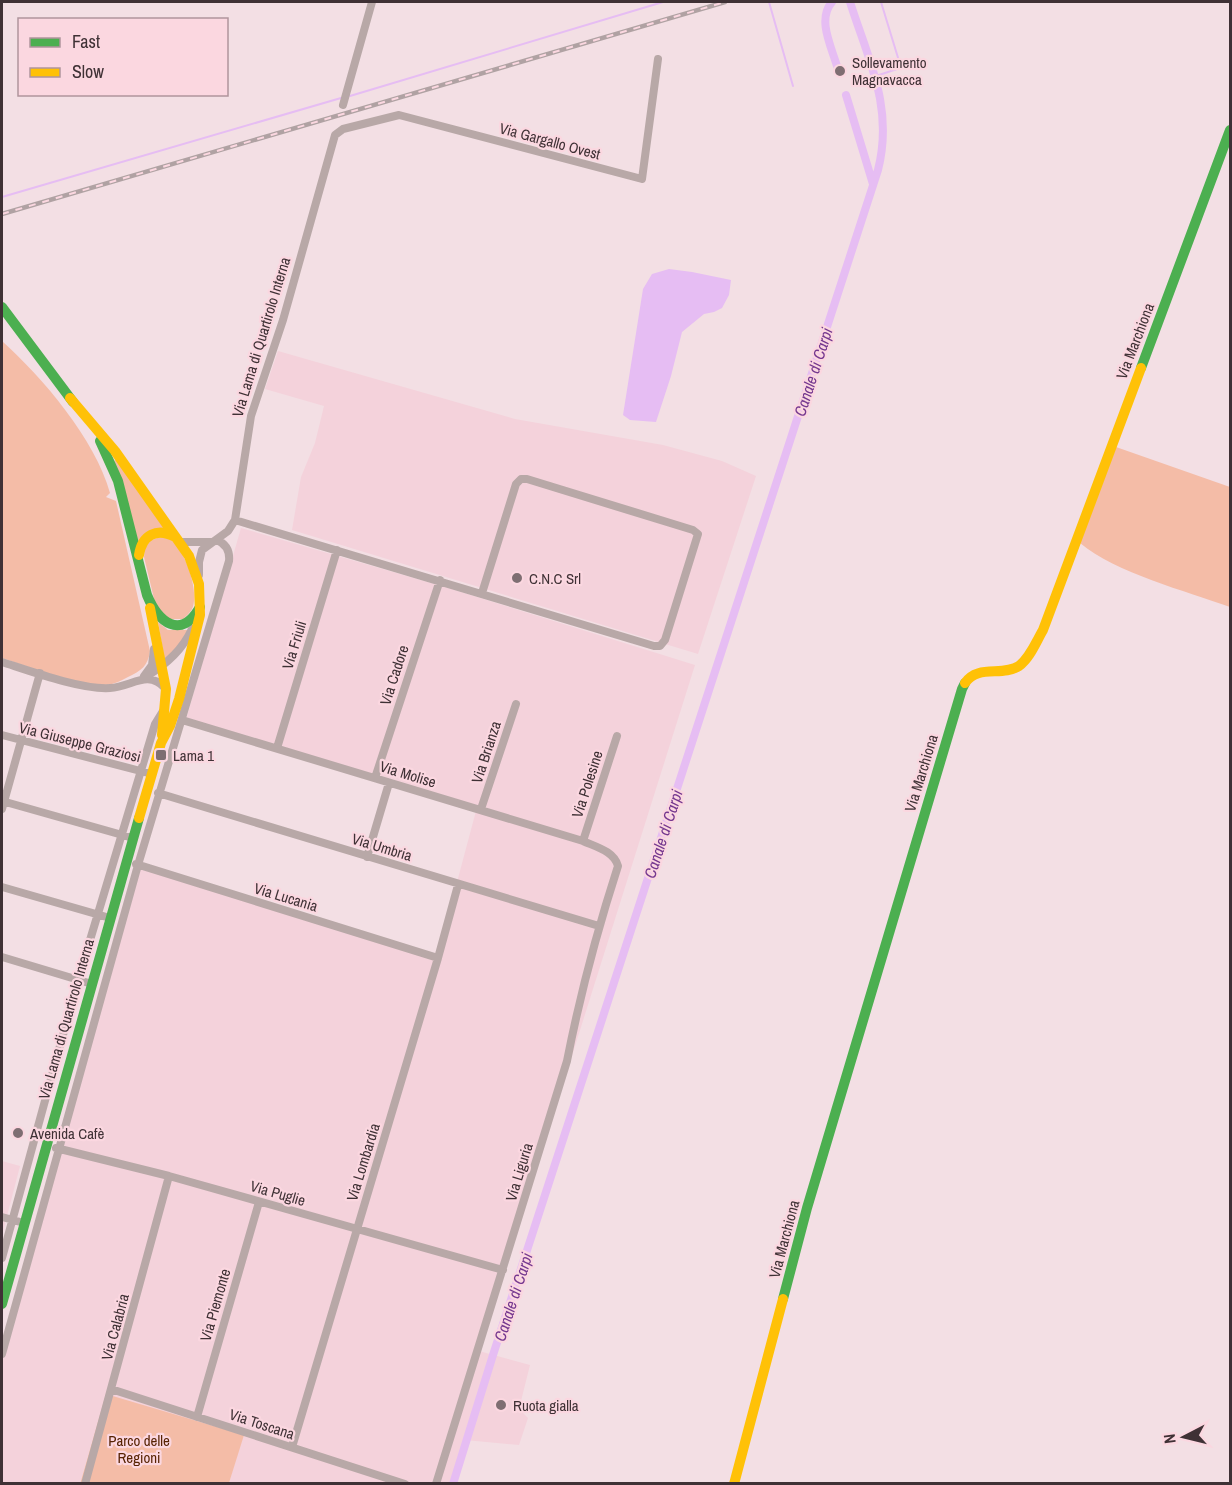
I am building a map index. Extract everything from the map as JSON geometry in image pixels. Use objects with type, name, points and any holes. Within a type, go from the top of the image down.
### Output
[{"type":"main road","name":"Via Marchiona","points":[[734,1484],[807,1208],[962,689],[970,676],[1000,673],[1019,666],[1043,630],[1230,130]]},
{"type":"main road","points":[[2,307],[97,436],[109,459],[118,481],[148,599],[157,614],[168,623],[178,625],[188,622],[194,618],[201,606],[200,584],[192,563],[115,451],[70,398]]},
{"type":"main road","points":[[139,561],[140,545],[149,535],[159,531],[166,532],[179,541]]},
{"type":"main road","name":"Via Lama di Quartirolo Interna","points":[[2,1304],[161,743],[166,689],[148,599]]},
{"type":"main road","name":"Via Lama di Quartirolo Interna","points":[[161,743],[170,726],[179,699],[199,625],[201,606]]},
{"type":"street","points":[[344,105],[372,2]]},
{"type":"street","name":"Via Gargallo Ovest","points":[[335,135],[343,129],[399,115],[642,179],[658,59]]},
{"type":"street","name":"Via Lama di Quartirolo Interna","points":[[235,520],[251,416],[283,320],[335,135]]},
{"type":"street","points":[[200,584],[200,554],[205,546],[228,531],[235,520],[660,646],[664,640],[698,534],[682,526],[521,479],[516,484],[482,593]]},
{"type":"street","points":[[2,1354],[138,865],[229,561],[228,549],[223,542],[179,541]]},
{"type":"street","name":"Via Friuli","points":[[277,748],[337,550]]},
{"type":"street","name":"Via Cadore","points":[[375,778],[440,580]]},
{"type":"street","points":[[136,682],[150,669],[155,653],[148,614],[148,599]]},
{"type":"street","points":[[2,662],[94,688],[125,687],[163,667],[187,641],[201,606]]},
{"type":"street","points":[[40,674],[2,804],[133,838]]},
{"type":"street","points":[[136,682],[152,678],[166,689]]},
{"type":"street","name":"Via Brianza","points":[[482,809],[516,704]]},
{"type":"street","points":[[2,1258],[120,834],[154,723],[165,707]]},
{"type":"street","name":"Via Molise","points":[[182,720],[583,841],[609,853],[616,858],[618,866]]},
{"type":"street","name":"Via Giuseppe Graziosi","points":[[2,735],[152,774]]},
{"type":"street","name":"Via Polesine","points":[[583,841],[617,736]]},
{"type":"street","points":[[368,856],[389,783]]},
{"type":"street","name":"Via Umbria","points":[[159,793],[599,926]]},
{"type":"street","name":"Via Lucania","points":[[126,862],[438,958]]},
{"type":"street","name":"Via Liguria","points":[[436,1484],[567,1061],[578,1006],[618,866]]},
{"type":"street","name":"Via Lombardia","points":[[292,1447],[458,885]]},
{"type":"street","points":[[2,887],[110,918]]},
{"type":"street","points":[[2,957],[92,984]]},
{"type":"street","points":[[44,1108],[59,1099]]},
{"type":"street","name":"Via Puglie","points":[[46,1145],[169,1176],[503,1270]]},
{"type":"street","name":"Via Calabria","points":[[85,1484],[169,1176]]},
{"type":"street","name":"Via Piemonte","points":[[197,1417],[259,1202]]},
{"type":"street","points":[[2,1217],[24,1223]]},
{"type":"street","name":"Via Toscana","points":[[111,1389],[405,1484]]},
{"type":"shaded area","points":[[669,269],[731,280],[729,295],[722,308],[704,314],[682,332],[656,422],[630,420],[623,415],[643,289],[652,274]]},
{"type":"shaded area","points":[[278,351],[515,419],[663,445],[722,461],[756,476],[698,654],[292,530],[301,477],[315,443],[324,406],[265,389]]},
{"type":"shaded area","points":[[241,528],[445,587],[695,665],[479,1351],[530,1365],[519,1409],[528,1418],[519,1445],[465,1440],[451,1483],[229,1483],[243,1435],[106,1395],[80,1483],[2,1483],[2,1354],[140,869],[437,957],[476,811],[185,723]]},
{"type":"shaded area","points":[[2,1161],[20,1166],[2,1235]]},
{"type":"green space","points":[[2,341],[34,373],[66,411],[93,452],[103,472],[110,493],[106,497],[116,501],[150,651],[148,661],[140,670],[115,683],[94,685],[81,683],[2,658]]},
{"type":"green space","points":[[1116,447],[1230,487],[1230,607],[1132,572],[1095,554],[1080,543]]},
{"type":"green space","points":[[117,459],[164,527],[138,542],[114,461]]},
{"type":"green space","points":[[160,537],[170,539],[176,544],[190,571],[194,602],[191,610],[183,619],[168,619],[156,607],[144,557],[145,548],[151,540]]},
{"type":"green space","points":[[158,622],[168,630],[188,630],[184,640],[165,662]]},
{"type":"green space","name":"Parco delle Regioni","points":[[106,1394],[244,1435],[229,1483],[80,1484]]},
{"type":"waterway","points":[[350,96],[663,2]]},
{"type":"waterway","points":[[769,2],[793,86]]},
{"type":"waterway","name":"Canale di Carpi","points":[[832,2],[825,24],[837,66]]},
{"type":"waterway","name":"Canale di Carpi","points":[[453,1484],[878,170],[882,147],[881,104],[871,64],[850,2]]},
{"type":"waterway","points":[[876,76],[897,69],[899,61],[881,2]]},
{"type":"waterway","name":"Canale di Carpi","points":[[846,95],[873,184]]},
{"type":"waterway","points":[[2,197],[341,98]]},
{"type":"railway","points":[[2,214],[725,2]]},
{"type":"traffic: fast","points":[[1141,368],[1230,130]]},
{"type":"traffic: fast","points":[[2,307],[73,402]]},
{"type":"traffic: fast","points":[[100,441],[118,481],[147,595],[152,605],[164,620],[178,625],[193,617],[200,607]]},
{"type":"traffic: fast","points":[[783,1299],[807,1208],[965,683]]},
{"type":"traffic: fast","points":[[2,1304],[139,818]]},
{"type":"traffic: slow","points":[[965,683],[970,677],[983,672],[1005,671],[1019,666],[1032,650],[1043,630],[1141,368]]},
{"type":"traffic: slow","points":[[70,398],[115,451],[189,556],[199,584],[200,615],[179,699],[170,726],[161,743],[139,818]]},
{"type":"traffic: slow","points":[[139,555],[143,542],[151,535],[162,533],[175,537]]},
{"type":"traffic: slow","points":[[150,608],[166,689],[162,735]]},
{"type":"traffic: slow","points":[[734,1484],[783,1299]]},
{"type":"place","name":"Sollevamento Magnavacca","points":[[840,71]]},
{"type":"place","name":"C.N.C Srl","points":[[517,578]]},
{"type":"place","name":"Lama 1","points":[[161,755]]},
{"type":"place","name":"Avenida Cafè","points":[[18,1133]]},
{"type":"place","name":"Ruota gialla","points":[[501,1405]]}]
